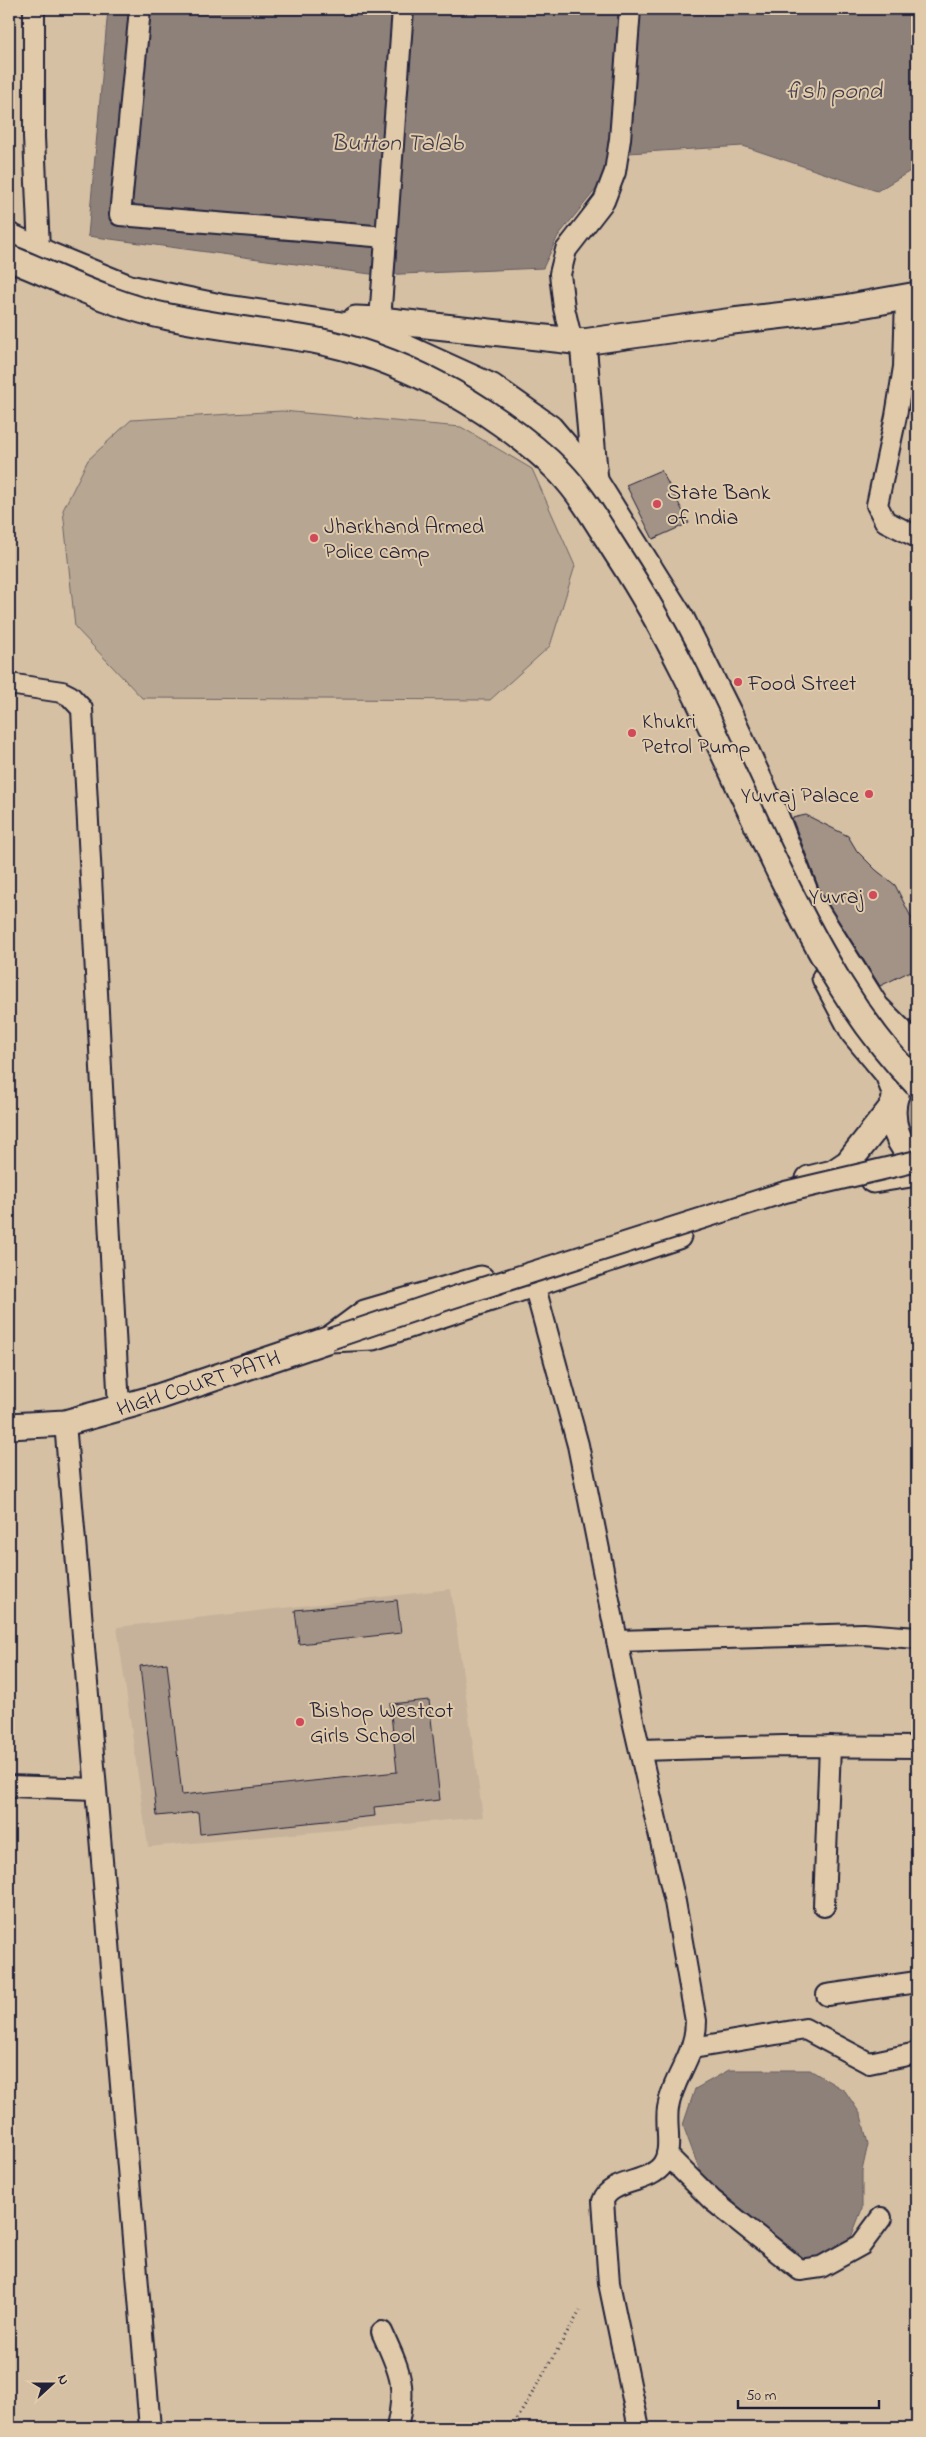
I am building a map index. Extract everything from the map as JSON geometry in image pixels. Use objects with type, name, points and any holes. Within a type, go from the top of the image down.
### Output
[{"type":"main road","points":[[9,236],[129,288],[220,308],[362,328],[492,387],[550,428],[595,481],[686,629],[730,716],[774,812],[807,897],[876,1007],[917,1048]]},
{"type":"main road","points":[[9,245],[139,297],[191,309],[324,330],[369,340],[440,372],[482,394],[548,442],[590,488],[651,585],[687,650],[820,931],[850,981],[874,1015],[917,1064]]},
{"type":"main road","points":[[9,258],[118,303],[167,317],[314,340],[352,350],[437,384],[475,406],[538,451],[561,473],[580,496],[653,611],[691,682],[748,808],[832,974],[868,1024],[902,1095]]},
{"type":"main road","points":[[9,265],[80,295],[150,319],[344,355],[434,391],[534,456],[572,504],[633,597],[672,666],[735,802],[854,1033],[888,1074],[902,1095]]},
{"type":"main road","points":[[288,318],[380,320],[578,342],[844,308],[912,296]]},
{"type":"main road","points":[[578,342],[595,481]]},
{"type":"main road","points":[[330,1340],[373,1337],[778,1204],[913,1167],[910,1156],[895,1133],[902,1095],[910,1074],[917,1070]]},
{"type":"main road","points":[[330,1340],[365,1313],[833,1173],[848,1163],[902,1095]]},
{"type":"main road","name":"HIGH COURT PATH","points":[[9,1426],[66,1423],[155,1398],[330,1340]]},
{"type":"street","points":[[32,274],[39,250],[34,137],[34,9]]},
{"type":"street","points":[[140,9],[120,215],[386,237]]},
{"type":"street","points":[[380,320],[403,9]]},
{"type":"street","points":[[578,342],[564,308],[560,274],[566,250],[604,201],[615,172],[620,139],[630,9]]},
{"type":"street","points":[[912,296],[896,416],[877,506],[885,521],[917,537]]},
{"type":"street","points":[[9,684],[62,692],[70,696],[82,710],[119,1408]]},
{"type":"street","points":[[330,1340],[451,1298],[766,1197],[913,1167]]},
{"type":"street","points":[[534,1284],[578,1445],[617,1641],[675,1902],[695,2008],[696,2035],[693,2048],[669,2102],[667,2155],[663,2164],[656,2171],[611,2190],[603,2201],[609,2283],[639,2428]]},
{"type":"street","points":[[66,1423],[95,1789],[107,1900],[150,2428]]},
{"type":"street","points":[[617,1641],[862,1634],[917,1638]]},
{"type":"street","points":[[641,1750],[830,1746],[917,1747]]},
{"type":"street","points":[[824,1906],[830,1746]]},
{"type":"street","points":[[9,1786],[95,1789]]},
{"type":"street","points":[[827,1996],[917,1982]]},
{"type":"street","points":[[693,2048],[805,2029],[869,2063],[917,2053]]},
{"type":"street","points":[[667,2155],[712,2200],[800,2270],[820,2267],[862,2245],[880,2218]]},
{"type":"street","points":[[382,2332],[402,2380],[403,2395],[396,2428]]},
{"type":"path","points":[[512,2428],[580,2311]]},
{"type":"shaded area","name":"Jharkhand Armed Police camp","points":[[282,411],[461,427],[532,469],[575,566],[550,646],[490,700],[142,698],[75,627],[63,510],[88,460],[131,420]]},
{"type":"shaded area","points":[[917,1085],[917,1150],[908,1135],[905,1108],[911,1092]]},
{"type":"shaded area","name":"Bishop Westcot Girls School","points":[[451,1589],[483,1817],[148,1847],[117,1627]]},
{"type":"water","name":"Button Talab","points":[[108,9],[618,9],[609,170],[601,183],[558,236],[543,268],[378,275],[88,236]]},
{"type":"water","name":"fish pond","points":[[639,9],[917,9],[917,167],[877,191],[743,146],[628,153]]},
{"type":"water","points":[[729,2070],[810,2070],[845,2091],[861,2115],[868,2144],[862,2171],[862,2209],[850,2240],[821,2262],[796,2267],[768,2257],[735,2224],[705,2185],[683,2125],[695,2089]]},
{"type":"building","name":"State Bank of India","points":[[661,470],[689,523],[653,539],[626,485]]},
{"type":"building","points":[[806,815],[848,836],[857,851],[895,885],[917,929],[917,968],[880,986],[820,891],[792,818]]},
{"type":"building","points":[[397,1600],[401,1633],[299,1644],[295,1610]]},
{"type":"building","points":[[167,1663],[182,1795],[397,1772],[390,1704],[429,1700],[440,1800],[374,1807],[375,1816],[200,1834],[198,1812],[157,1816],[140,1666]]},
{"type":"place","name":"State Bank of India","points":[[657,504]]},
{"type":"place","name":"Jharkhand Armed Police camp","points":[[314,538]]},
{"type":"place","name":"Food Street","points":[[738,682]]},
{"type":"place","name":"Khukri Petrol Pump","points":[[632,733]]},
{"type":"place","name":"Yuvraj Palace","points":[[869,794]]},
{"type":"place","name":"Yuvraj","points":[[873,895]]},
{"type":"place","name":"Bishop Westcot Girls School","points":[[300,1722]]}]
